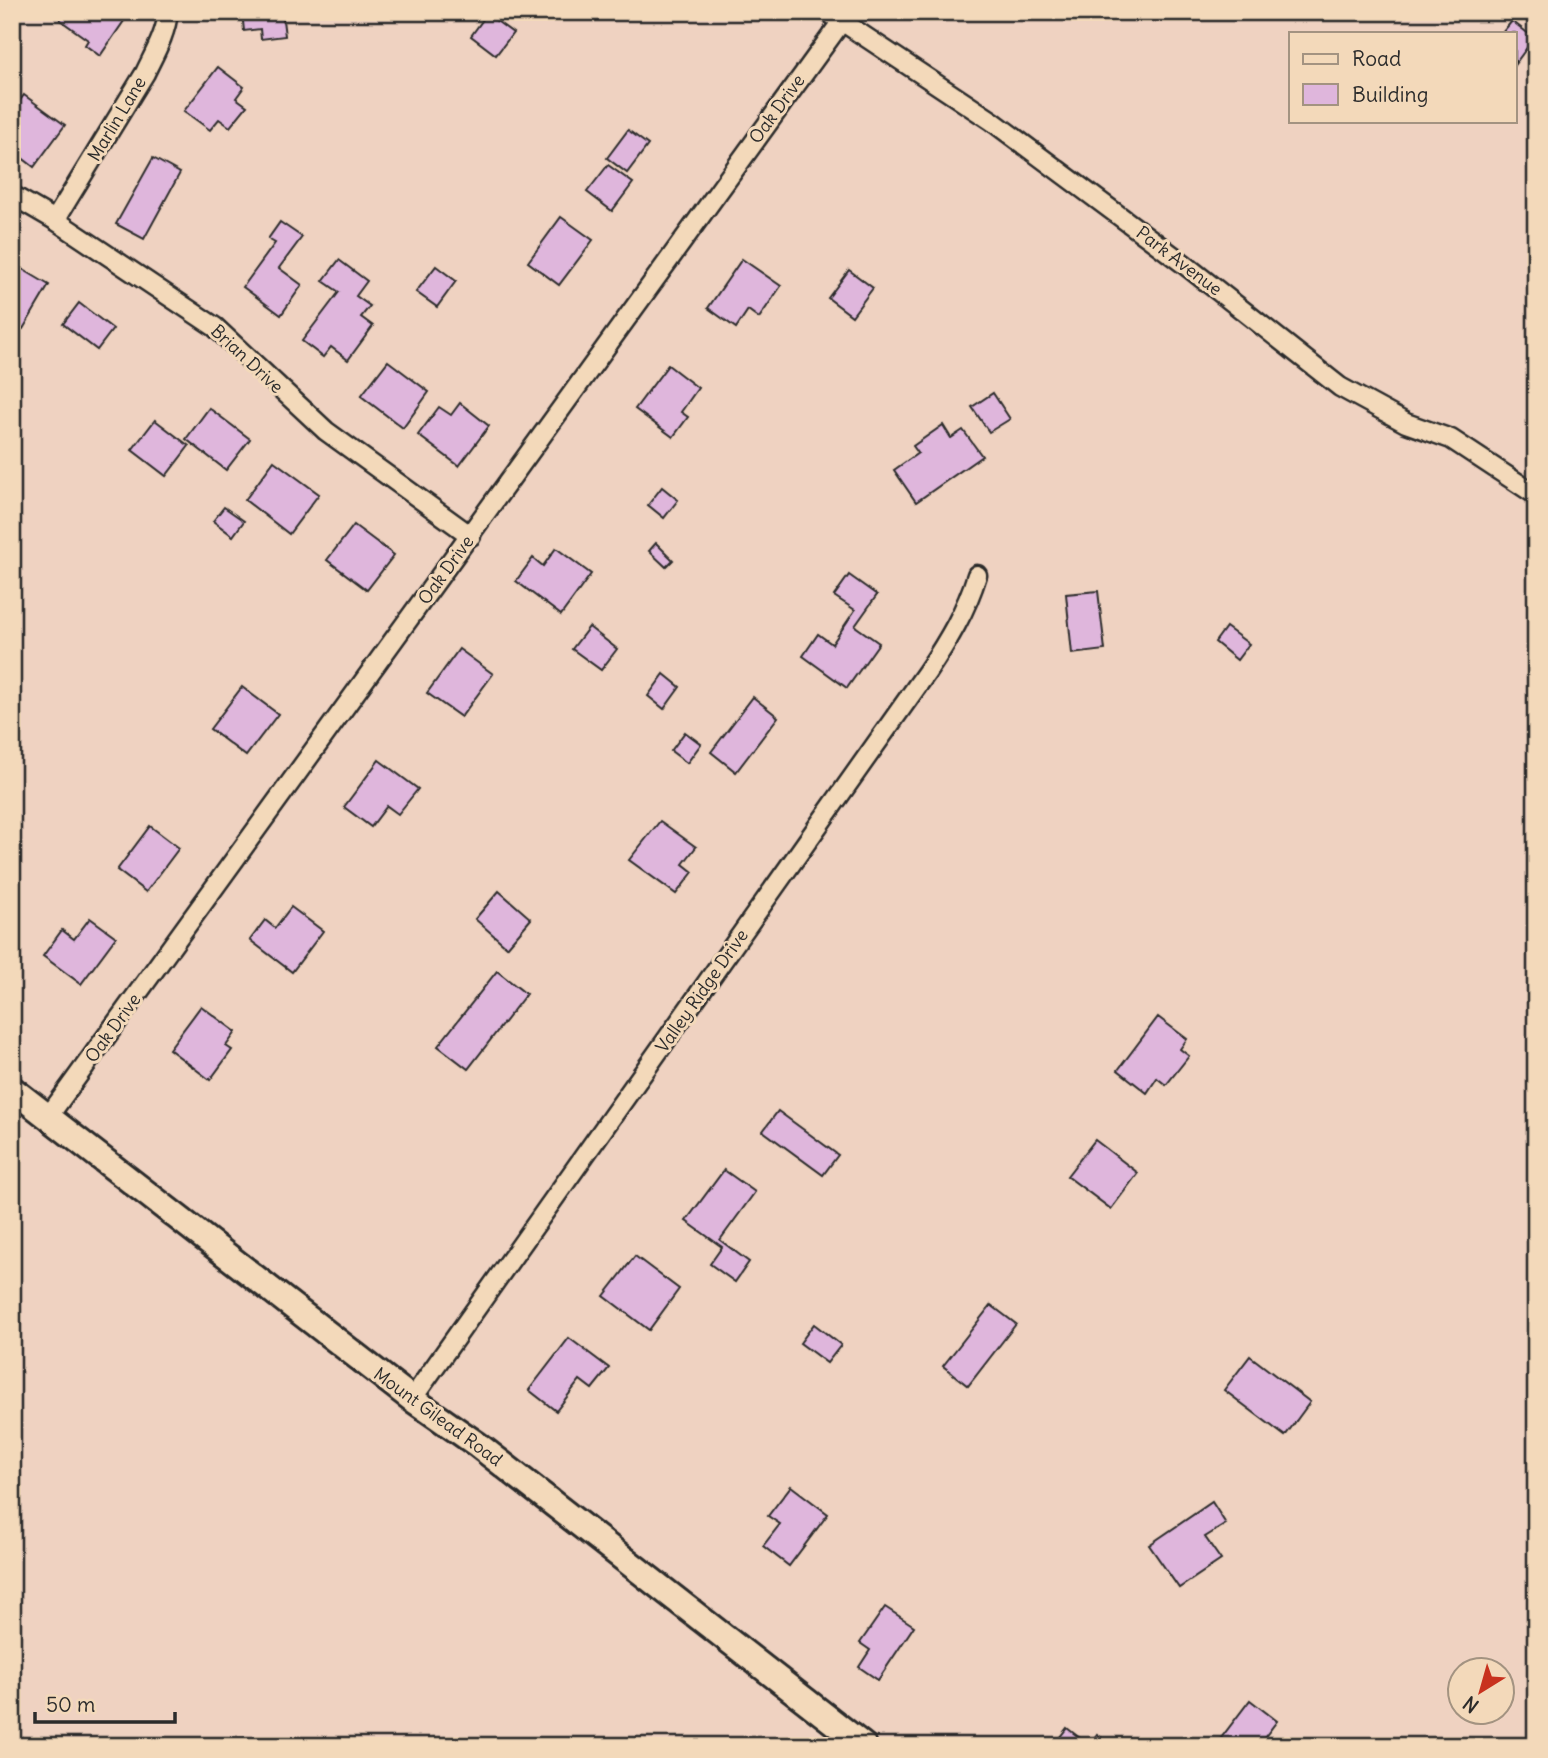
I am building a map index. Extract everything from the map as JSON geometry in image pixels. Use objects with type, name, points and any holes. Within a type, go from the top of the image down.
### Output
[{"type":"main road","name":"Mount Gilead Road","points":[[12,1089],[412,1399],[478,1445],[864,1746]]},
{"type":"street","name":"Marlin Lane","points":[[55,220],[145,73],[158,47],[167,22],[167,12]]},
{"type":"street","name":"Park Avenue","points":[[835,17],[992,121],[1184,264],[1340,387],[1406,424],[1451,439],[1536,495]]},
{"type":"street","name":"Oak Drive","points":[[48,1117],[713,198],[835,17]]},
{"type":"street","name":"Brian Drive","points":[[12,195],[55,220],[215,327],[326,431],[471,536]]},
{"type":"street","name":"Valley Ridge Drive","points":[[412,1399],[927,672],[952,635],[970,599],[977,575]]},
{"type":"building","points":[[65,12],[117,12],[126,18],[100,56],[85,45],[88,40],[60,20]]},
{"type":"building","points":[[242,12],[282,12],[285,36],[261,39],[260,29],[244,31]]},
{"type":"building","points":[[487,14],[513,33],[496,55],[471,36]]},
{"type":"building","points":[[1512,21],[1534,38],[1516,63],[1516,32],[1503,32]]},
{"type":"building","points":[[218,67],[244,87],[236,98],[247,106],[230,127],[219,119],[210,130],[184,111]]},
{"type":"building","points":[[24,95],[65,125],[34,167],[12,150],[12,111]]},
{"type":"building","points":[[628,130],[648,145],[627,173],[607,158]]},
{"type":"building","points":[[153,158],[180,173],[144,239],[116,224]]},
{"type":"building","points":[[608,165],[633,183],[612,211],[587,192]]},
{"type":"building","points":[[561,217],[593,240],[559,285],[528,262]]},
{"type":"building","points":[[280,222],[302,237],[279,268],[302,285],[281,315],[243,287],[275,243],[268,239]]},
{"type":"building","points":[[742,259],[781,286],[759,318],[748,310],[736,328],[708,308]]},
{"type":"building","points":[[339,260],[367,281],[356,296],[370,306],[361,317],[373,326],[348,360],[331,347],[323,357],[302,341],[339,292],[323,281]]},
{"type":"building","points":[[12,263],[49,285],[23,329],[12,323]]},
{"type":"building","points":[[436,266],[456,281],[437,307],[416,292]]},
{"type":"building","points":[[849,270],[873,288],[852,316],[828,298]]},
{"type":"building","points":[[79,303],[113,329],[97,350],[63,324]]},
{"type":"building","points":[[388,361],[429,392],[403,428],[361,396]]},
{"type":"building","points":[[668,365],[698,388],[681,412],[688,417],[673,437],[635,409]]},
{"type":"building","points":[[993,393],[1010,419],[989,432],[972,407]]},
{"type":"building","points":[[460,403],[489,426],[459,466],[418,435],[439,407],[451,415]]},
{"type":"building","points":[[209,408],[250,439],[226,470],[186,439]]},
{"type":"building","points":[[155,420],[189,446],[166,476],[132,450]]},
{"type":"building","points":[[943,425],[951,438],[963,430],[982,456],[916,502],[894,470],[918,453],[913,446]]},
{"type":"building","points":[[274,461],[319,494],[289,534],[245,500]]},
{"type":"building","points":[[662,487],[678,500],[664,518],[648,505]]},
{"type":"building","points":[[224,507],[244,521],[233,536],[213,521]]},
{"type":"building","points":[[354,525],[394,555],[367,590],[327,560]]},
{"type":"building","points":[[656,543],[673,560],[666,567],[649,551]]},
{"type":"building","points":[[556,548],[591,574],[561,615],[516,581],[533,558],[543,566]]},
{"type":"building","points":[[849,575],[877,595],[855,626],[879,643],[847,688],[803,656],[818,634],[832,644],[855,610],[834,596]]},
{"type":"building","points":[[1098,591],[1105,650],[1072,654],[1066,594]]},
{"type":"building","points":[[589,627],[617,649],[601,670],[572,649]]},
{"type":"building","points":[[1226,627],[1249,644],[1237,660],[1215,642]]},
{"type":"building","points":[[459,649],[493,674],[461,717],[427,693]]},
{"type":"building","points":[[664,674],[680,687],[664,709],[648,696]]},
{"type":"building","points":[[242,687],[278,714],[246,756],[210,729]]},
{"type":"building","points":[[753,697],[778,717],[736,772],[711,752]]},
{"type":"building","points":[[685,732],[701,744],[687,763],[671,751]]},
{"type":"building","points":[[379,760],[418,789],[398,814],[387,806],[371,827],[344,807]]},
{"type":"building","points":[[660,821],[696,847],[683,864],[693,872],[676,894],[629,860]]},
{"type":"building","points":[[150,826],[179,848],[146,892],[117,870]]},
{"type":"building","points":[[499,891],[531,919],[507,947],[475,919]]},
{"type":"building","points":[[291,907],[323,931],[292,972],[250,940],[265,920],[275,928]]},
{"type":"building","points":[[90,918],[116,937],[81,984],[43,956],[62,930],[74,939]]},
{"type":"building","points":[[497,971],[526,994],[468,1069],[438,1046]]},
{"type":"building","points":[[201,1006],[236,1032],[226,1046],[232,1050],[210,1080],[169,1049]]},
{"type":"building","points":[[1158,1017],[1187,1039],[1180,1049],[1189,1056],[1166,1085],[1157,1078],[1147,1093],[1118,1070]]},
{"type":"building","points":[[778,1111],[838,1155],[823,1175],[763,1131]]},
{"type":"building","points":[[1095,1140],[1138,1173],[1111,1209],[1067,1176]]},
{"type":"building","points":[[724,1170],[755,1192],[720,1240],[749,1262],[735,1282],[710,1264],[722,1247],[686,1221]]},
{"type":"building","points":[[635,1256],[679,1289],[649,1330],[604,1296]]},
{"type":"building","points":[[991,1305],[1016,1324],[968,1386],[943,1366]]},
{"type":"building","points":[[814,1324],[841,1345],[827,1363],[800,1343]]},
{"type":"building","points":[[569,1338],[609,1368],[592,1389],[580,1380],[556,1411],[529,1390]]},
{"type":"building","points":[[1250,1356],[1310,1402],[1285,1436],[1224,1390]]},
{"type":"building","points":[[791,1486],[828,1514],[789,1566],[763,1546],[780,1524],[768,1516]]},
{"type":"building","points":[[1212,1502],[1226,1524],[1205,1537],[1221,1560],[1179,1588],[1149,1545]]},
{"type":"building","points":[[885,1607],[914,1626],[878,1680],[859,1667],[870,1650],[860,1643]]},
{"type":"building","points":[[1250,1700],[1277,1721],[1258,1746],[1215,1746]]},
{"type":"building","points":[[1067,1728],[1089,1745],[1097,1734],[1111,1745],[1053,1746]]}]
